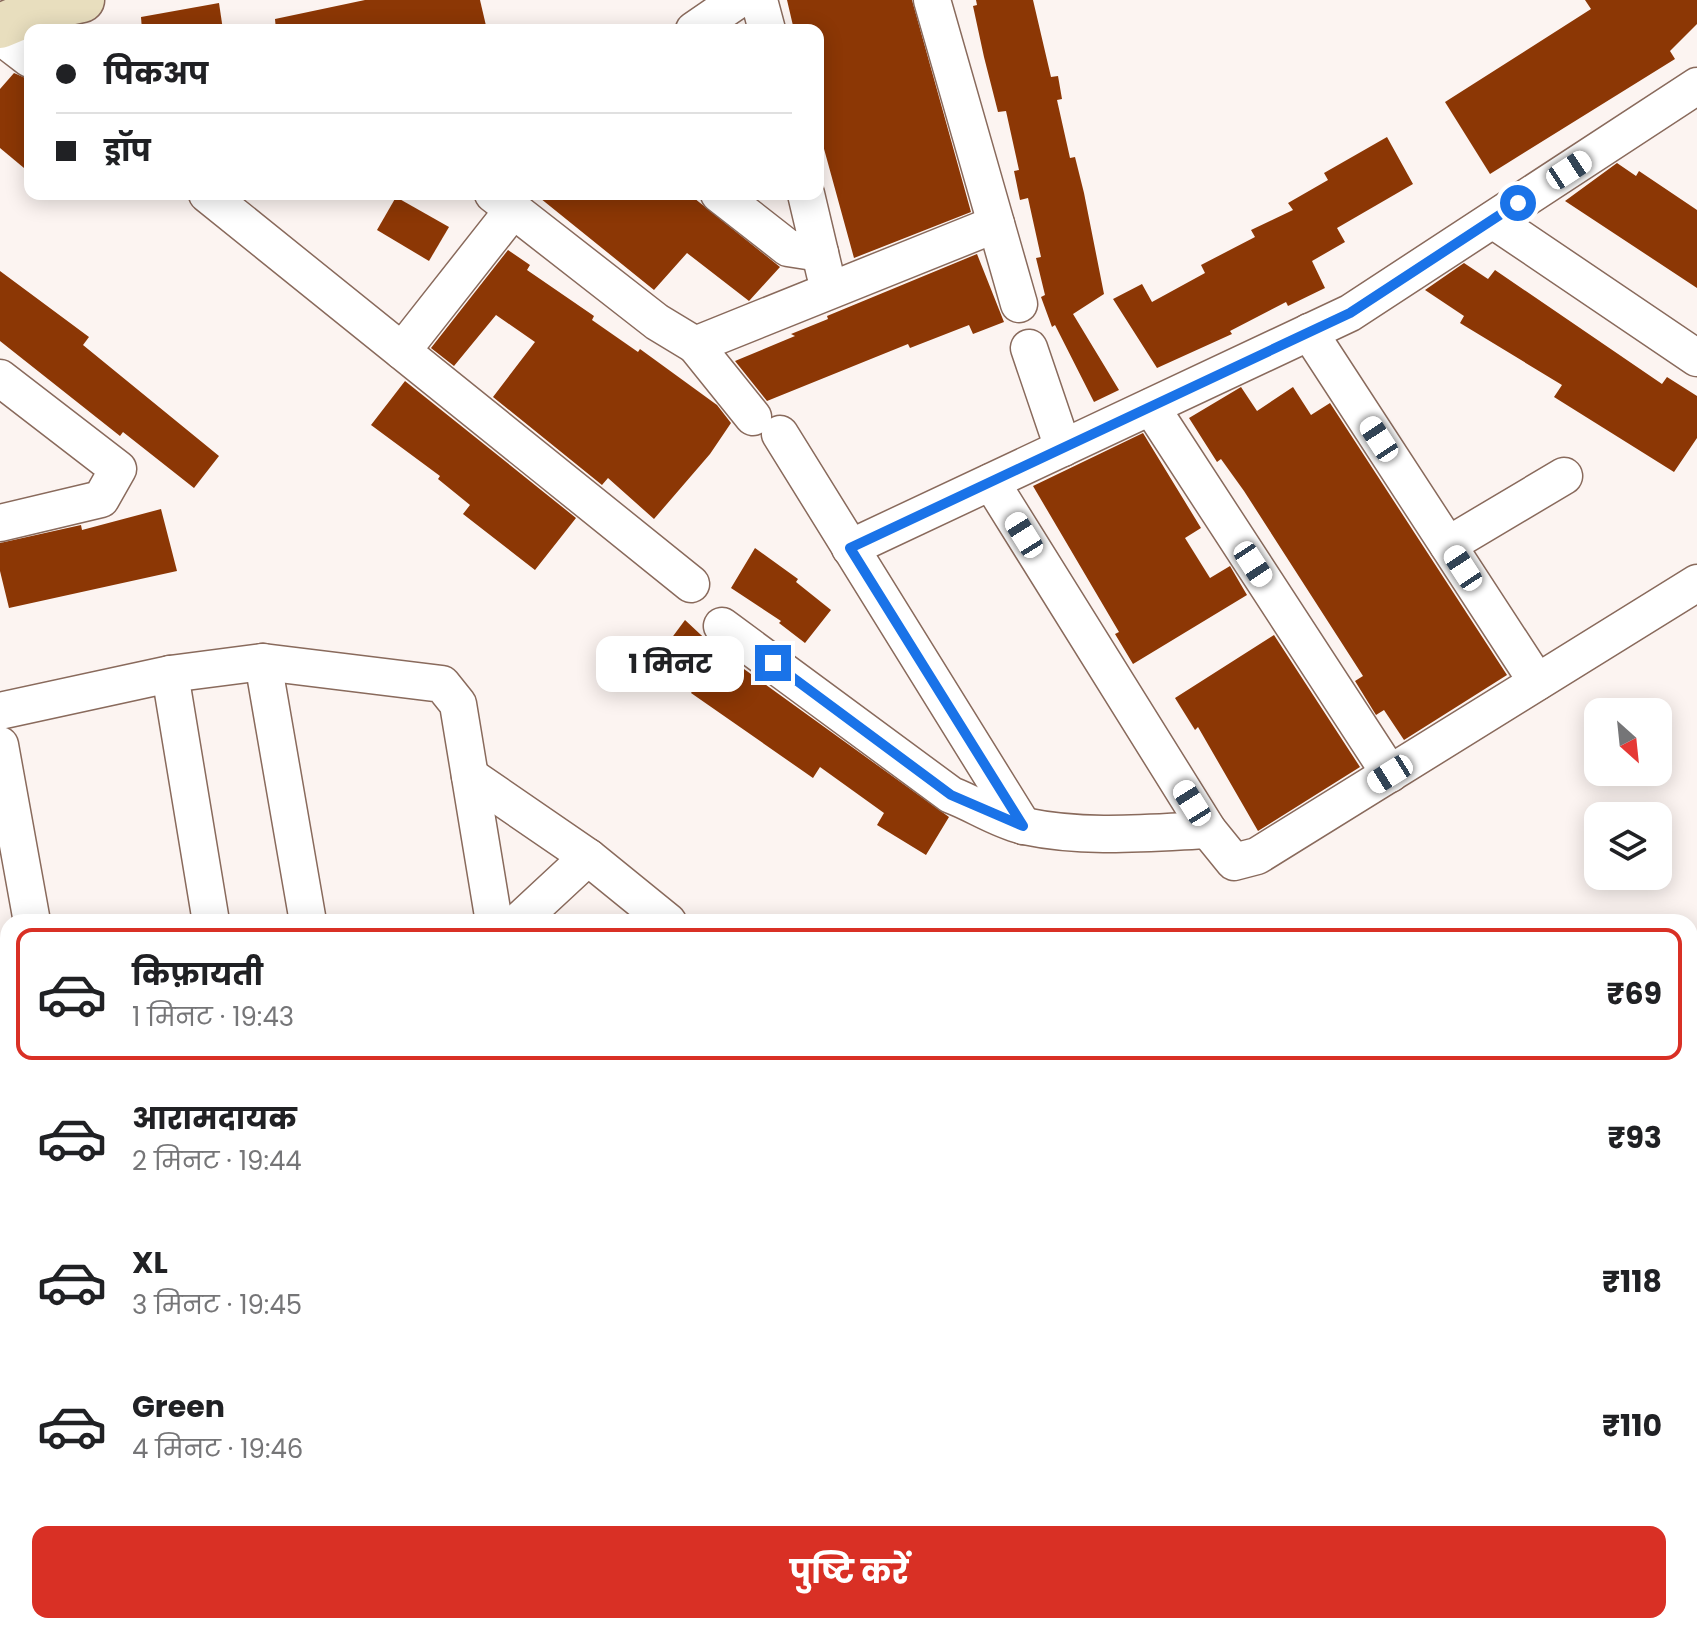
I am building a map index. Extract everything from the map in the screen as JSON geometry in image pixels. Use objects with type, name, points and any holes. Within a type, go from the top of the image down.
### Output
[{"type":"street","points":[[0,26],[41,9],[82,0]]},
{"type":"street","points":[[703,24],[738,0]]},
{"type":"street","points":[[759,0],[765,24]]},
{"type":"street","points":[[932,0],[1019,304]]},
{"type":"street","points":[[0,36],[24,54]]},
{"type":"street","points":[[850,548],[1350,313],[1697,86]]},
{"type":"street","points":[[214,200],[691,584]]},
{"type":"street","points":[[727,200],[788,248],[820,253]]},
{"type":"street","points":[[807,200],[829,291]]},
{"type":"street","points":[[402,351],[503,202],[657,322],[695,345],[766,425],[850,548],[1023,826]]},
{"type":"street","points":[[1493,220],[1697,358]]},
{"type":"street","points":[[695,345],[996,224]]},
{"type":"street","points":[[1309,332],[1537,682]]},
{"type":"street","points":[[1029,348],[1063,448]]},
{"type":"street","points":[[0,378],[118,469],[101,499],[0,523]]},
{"type":"street","points":[[1151,407],[1390,774]]},
{"type":"street","points":[[1448,545],[1564,476]]},
{"type":"street","points":[[991,482],[1208,830],[1234,862],[1243,862],[1390,774],[1697,583]]},
{"type":"street","points":[[722,626],[951,795],[1023,826],[1103,835],[1208,830]]},
{"type":"street","points":[[263,662],[307,914]]},
{"type":"street","points":[[0,711],[170,674],[263,662],[442,684],[458,704],[493,914]]},
{"type":"street","points":[[170,674],[210,914]]},
{"type":"street","points":[[0,745],[31,914]]},
{"type":"street","points":[[470,776],[588,857],[658,914]]},
{"type":"street","points":[[527,914],[588,857]]},
{"type":"building","points":[[365,0],[480,0],[486,24],[275,24],[275,19]]},
{"type":"building","points":[[787,0],[912,0],[971,212],[854,258],[824,149],[824,24],[793,24]]},
{"type":"building","points":[[976,0],[1033,0],[1051,77],[1058,76],[1062,99],[1057,100],[1070,158],[1075,157],[1084,193],[1104,294],[1073,314],[1119,390],[1094,402],[1055,325],[1052,327],[1041,297],[1045,295],[1036,258],[1041,257],[1028,198],[1020,200],[1014,171],[1019,170],[1006,111],[998,112],[984,57],[973,6],[977,5]]},
{"type":"building","points":[[1585,0],[1697,0],[1697,24],[1670,51],[1675,59],[1490,174],[1445,102],[1591,9]]},
{"type":"building","points":[[219,3],[222,24],[142,24],[141,17]]},
{"type":"building","points":[[14,73],[24,77],[24,168],[0,148],[0,89]]},
{"type":"building","points":[[1387,137],[1413,184],[1337,228],[1345,242],[1312,261],[1325,288],[1288,306],[1286,302],[1230,331],[1232,334],[1157,368],[1113,299],[1142,284],[1152,302],[1205,273],[1201,265],[1255,237],[1251,230],[1293,210],[1288,203],[1328,180],[1324,173]]},
{"type":"building","points":[[1617,163],[1636,176],[1639,171],[1697,210],[1697,288],[1565,201]]},
{"type":"building","points":[[394,200],[401,200],[449,227],[429,261],[377,230]]},
{"type":"building","points":[[542,200],[696,200],[780,267],[749,301],[687,253],[654,290]]},
{"type":"building","points":[[508,250],[530,265],[527,270],[594,316],[592,320],[638,352],[640,349],[717,405],[731,423],[710,454],[654,519],[608,478],[602,485],[493,397],[535,342],[496,315],[454,366],[431,348]]},
{"type":"building","points":[[977,254],[1004,322],[973,334],[969,325],[910,348],[908,344],[767,401],[735,361],[795,336],[791,334],[828,319],[827,316]]},
{"type":"building","points":[[1464,263],[1488,279],[1495,270],[1662,384],[1667,377],[1697,396],[1697,438],[1674,472],[1554,397],[1562,385],[1460,323],[1464,316],[1425,290]]},
{"type":"building","points":[[0,271],[89,337],[83,345],[219,456],[194,488],[123,432],[120,436],[0,341]]},
{"type":"building","points":[[405,381],[576,518],[535,570],[463,514],[470,505],[438,479],[440,476],[371,425]]},
{"type":"building","points":[[1241,387],[1257,411],[1293,387],[1311,415],[1330,403],[1507,675],[1404,740],[1384,710],[1376,715],[1355,681],[1363,676],[1244,491],[1221,459],[1217,462],[1189,418]]},
{"type":"building","points":[[1143,433],[1201,528],[1185,538],[1210,578],[1230,566],[1247,595],[1133,664],[1115,634],[1119,632],[1033,486]]},
{"type":"building","points":[[161,509],[177,571],[9,608],[0,571],[0,543],[81,525],[82,530]]},
{"type":"building","points":[[755,548],[798,579],[796,582],[831,610],[805,643],[779,623],[781,621],[731,588]]},
{"type":"building","points":[[685,620],[715,648],[949,817],[926,855],[877,825],[884,813],[820,767],[813,778],[691,693],[701,679],[662,651]]},
{"type":"building","points":[[1274,635],[1360,767],[1258,831],[1198,727],[1195,730],[1175,698]]},
{"type":"route","points":[[773,663],[951,795],[1023,826],[850,548],[1350,313],[1518,203]]}]
